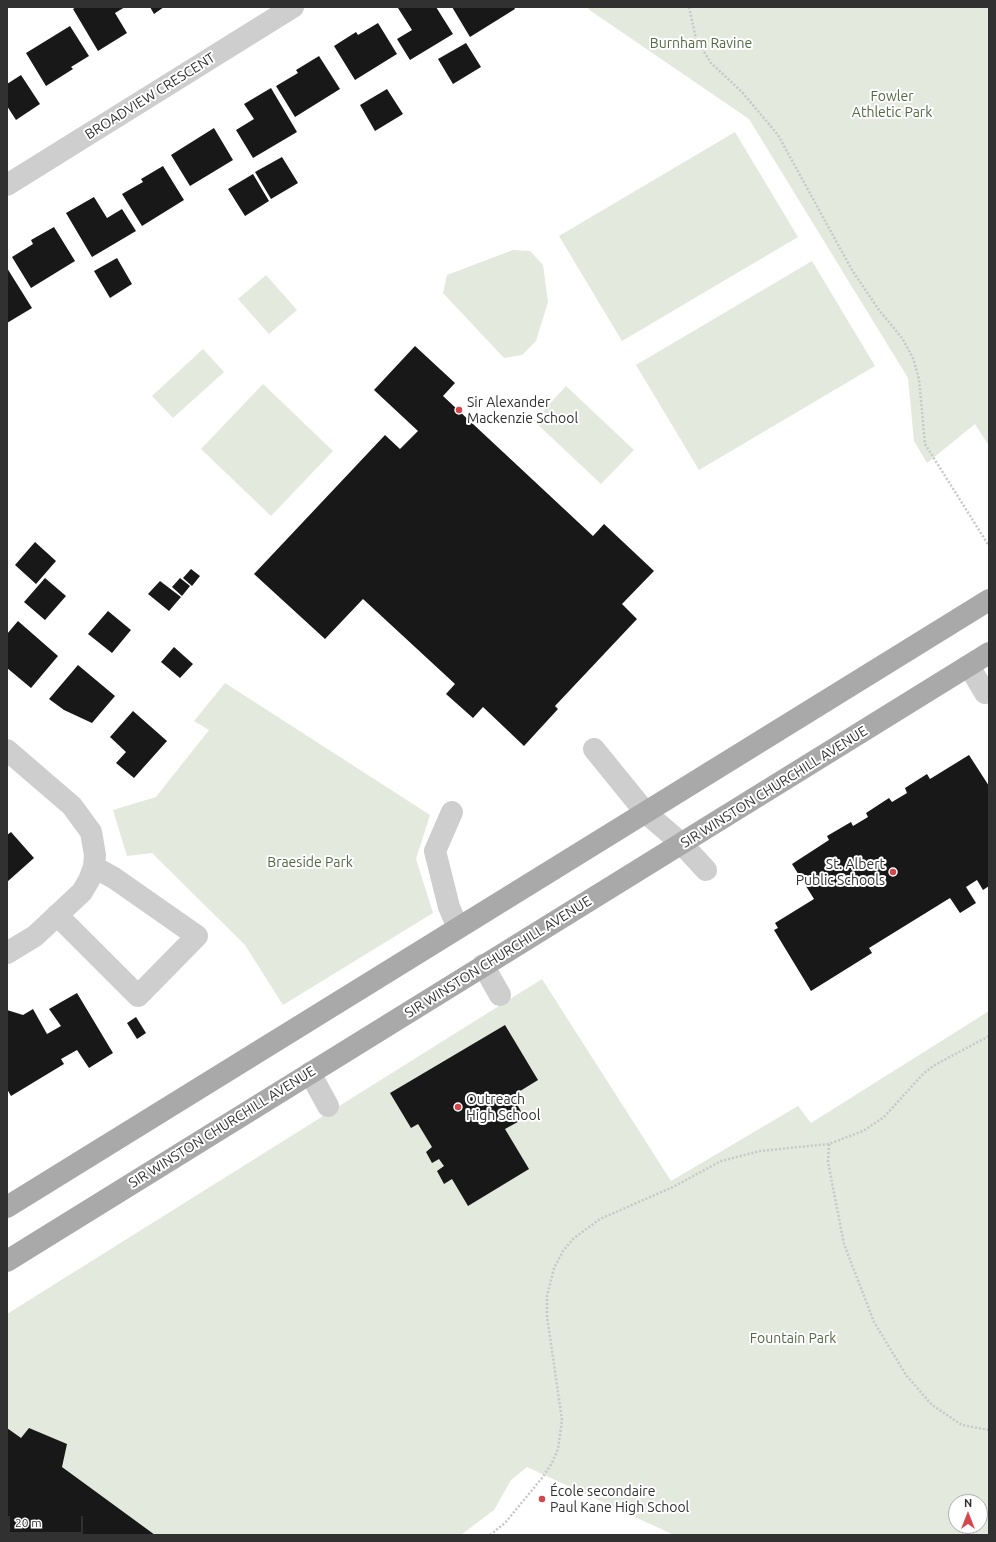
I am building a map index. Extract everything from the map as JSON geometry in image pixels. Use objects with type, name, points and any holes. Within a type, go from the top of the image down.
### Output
[{"type":"main road","points":[[7,1207],[989,600]]},
{"type":"main road","name":"SIR WINSTON CHURCHILL AVENUE","points":[[7,1261],[989,653]]},
{"type":"street","name":"BROADVIEW CRESCENT","points":[[7,185],[294,7]]},
{"type":"street","points":[[969,666],[985,693]]},
{"type":"street","points":[[594,749],[646,813],[681,843],[706,870]]},
{"type":"street","points":[[7,750],[72,806],[91,832],[94,844],[94,867],[82,892],[35,936],[7,953]]},
{"type":"street","points":[[452,812],[435,851],[449,907],[458,928]]},
{"type":"street","points":[[57,915],[138,996],[197,936],[114,878],[94,867]]},
{"type":"street","points":[[483,965],[500,995]]},
{"type":"street","points":[[310,1073],[328,1106]]},
{"type":"path","points":[[689,7],[696,39],[711,63],[742,92],[778,135],[852,270],[879,310],[902,338],[913,358],[919,379],[925,444],[989,546]]},
{"type":"path","points":[[490,1535],[505,1523],[542,1478],[558,1449],[562,1420],[546,1300],[553,1271],[569,1243],[586,1228],[600,1219],[673,1187],[721,1162],[755,1152],[829,1144],[852,1136],[884,1117],[923,1074],[949,1057],[989,1036]]},
{"type":"path","points":[[829,1144],[828,1162],[844,1244],[874,1322],[906,1375],[932,1405],[962,1425],[989,1430]]},
{"type":"green space","name":"Fowler Athletic Park","points":[[589,7],[989,7],[989,446],[975,424],[927,463],[914,441],[908,378],[749,119],[588,9]]},
{"type":"green space","points":[[735,132],[798,237],[622,341],[559,236]]},
{"type":"green space","points":[[513,250],[530,251],[543,265],[548,302],[536,341],[522,355],[504,358],[443,293],[447,275]]},
{"type":"green space","points":[[812,261],[875,366],[699,470],[636,365]]},
{"type":"green space","points":[[266,275],[297,310],[269,334],[238,299]]},
{"type":"green space","points":[[203,349],[224,372],[173,418],[152,396]]},
{"type":"green space","points":[[263,384],[333,451],[271,516],[201,449]]},
{"type":"green space","points":[[566,386],[634,450],[601,484],[534,421]]},
{"type":"green space","name":"Braeside Park","points":[[225,683],[430,815],[416,859],[433,913],[283,1005],[245,945],[152,853],[127,856],[113,810],[156,797],[209,730],[194,721]]},
{"type":"green space","name":"Fountain Park","points":[[542,979],[671,1181],[798,1106],[811,1123],[989,1011],[989,1535],[674,1535],[527,1467],[511,1480],[494,1510],[461,1535],[7,1535],[7,1314]]},
{"type":"building","points":[[76,7],[125,7],[115,13],[127,33],[98,51],[73,9]]},
{"type":"building","points":[[150,7],[164,7],[154,14]]},
{"type":"building","points":[[436,7],[453,34],[410,60],[397,39],[412,30],[398,8]]},
{"type":"building","points":[[452,7],[514,7],[515,9],[470,37]]},
{"type":"building","points":[[378,23],[397,54],[355,80],[334,46],[356,32],[358,35]]},
{"type":"building","points":[[70,26],[89,56],[71,67],[73,69],[46,86],[26,53]]},
{"type":"building","points":[[466,43],[481,67],[453,84],[438,59]]},
{"type":"building","points":[[319,56],[340,89],[295,117],[276,86],[298,73],[296,70]]},
{"type":"building","points":[[21,75],[40,104],[16,120],[7,106],[7,84]]},
{"type":"building","points":[[271,88],[297,132],[253,158],[236,130],[254,119],[244,104]]},
{"type":"building","points":[[387,89],[403,114],[375,131],[360,105]]},
{"type":"building","points":[[214,128],[233,160],[190,186],[171,155]]},
{"type":"building","points":[[282,157],[298,183],[271,199],[255,172]]},
{"type":"building","points":[[163,166],[184,200],[142,226],[122,194],[143,182],[141,179]]},
{"type":"building","points":[[253,174],[269,201],[245,216],[228,189]]},
{"type":"building","points":[[94,197],[107,218],[122,209],[136,231],[92,257],[66,213]]},
{"type":"building","points":[[54,227],[75,261],[31,288],[12,257],[33,244],[31,240]]},
{"type":"building","points":[[117,258],[132,284],[110,298],[94,271]]},
{"type":"building","points":[[7,268],[32,308],[7,323]]},
{"type":"building","points":[[415,346],[455,383],[443,396],[593,536],[604,524],[654,571],[622,604],[637,619],[555,706],[558,709],[524,746],[483,707],[473,718],[446,694],[455,684],[363,599],[325,639],[254,574],[385,435],[400,449],[418,431],[374,390]]},
{"type":"building","points":[[35,542],[56,561],[36,584],[15,565]]},
{"type":"building","points":[[191,569],[200,576],[192,586],[183,578]]},
{"type":"building","points":[[45,578],[66,596],[45,620],[24,602]]},
{"type":"building","points":[[180,578],[190,586],[182,596],[172,587]]},
{"type":"building","points":[[160,581],[181,597],[169,611],[148,594]]},
{"type":"building","points":[[108,611],[131,630],[112,653],[88,634]]},
{"type":"building","points":[[18,621],[58,656],[31,688],[7,668],[7,634]]},
{"type":"building","points":[[174,647],[193,664],[180,678],[161,662]]},
{"type":"building","points":[[78,665],[115,696],[92,723],[64,710],[49,699]]},
{"type":"building","points":[[133,711],[167,741],[134,778],[116,763],[126,752],[110,737]]},
{"type":"building","name":"St. Albert Public Schools","points":[[969,755],[989,786],[989,886],[983,890],[977,880],[966,887],[976,903],[960,913],[950,898],[869,948],[872,953],[811,991],[774,930],[778,928],[775,923],[814,899],[792,864],[829,840],[827,836],[851,822],[853,826],[868,817],[866,813],[889,798],[892,802],[907,793],[905,788],[927,774],[930,779]]},
{"type":"building","points":[[11,832],[34,858],[7,882],[7,835]]},
{"type":"building","points":[[77,993],[113,1053],[89,1068],[77,1050],[61,1059],[64,1064],[11,1096],[7,1089],[7,1010],[23,1015],[33,1009],[47,1034],[61,1026],[49,1009]]},
{"type":"building","points":[[136,1017],[146,1033],[137,1039],[127,1023]]},
{"type":"building","name":"Outreach High School","points":[[505,1025],[538,1080],[512,1096],[525,1118],[505,1129],[529,1169],[468,1206],[452,1179],[444,1184],[437,1171],[444,1166],[439,1159],[432,1163],[426,1152],[432,1147],[418,1124],[411,1128],[390,1093]]},
{"type":"building","points":[[7,1428],[21,1438],[29,1428],[67,1444],[62,1467],[155,1535],[7,1535]]},
{"type":"place","name":"Sir Alexander Mackenzie School","points":[[459,410]]},
{"type":"place","name":"St. Albert Public Schools","points":[[893,872]]},
{"type":"place","name":"Outreach High School","points":[[458,1107]]},
{"type":"place","name":"École secondaire Paul Kane High School","points":[[542,1499]]},
{"type":"park label","name":"Burnham Ravine","points":[[701,43]]}]
